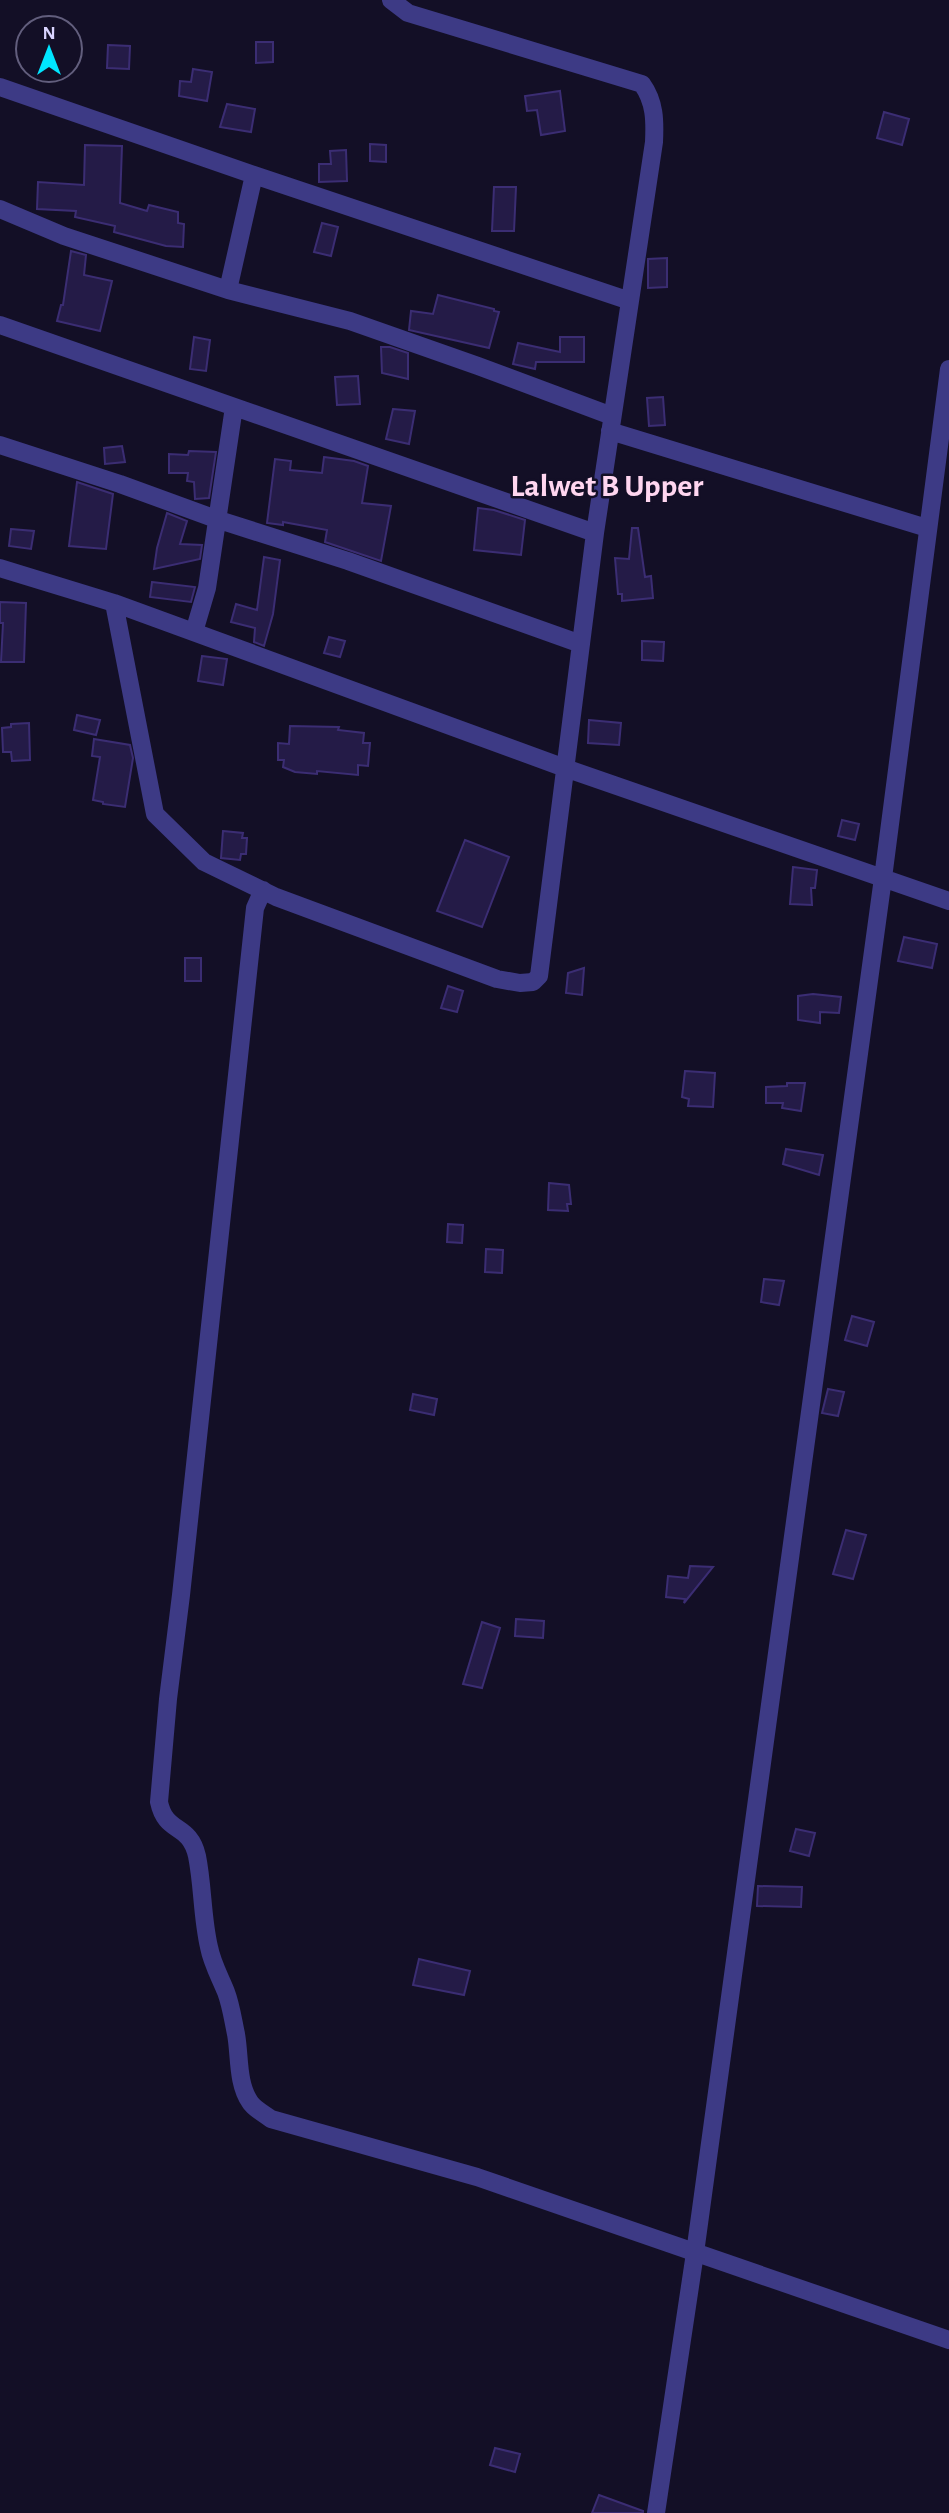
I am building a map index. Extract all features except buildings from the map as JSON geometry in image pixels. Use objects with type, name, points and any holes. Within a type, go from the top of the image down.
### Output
[{"type":"street","points":[[114,603],[155,814],[204,862],[276,897],[497,979],[520,983],[533,982],[539,976],[595,533],[654,142],[655,119],[650,94],[642,84],[408,13],[391,0]]},
{"type":"street","points":[[0,87],[630,301]]},
{"type":"street","points":[[228,289],[254,175]]},
{"type":"street","points":[[0,209],[64,236],[228,289],[350,321],[478,366],[611,424],[927,528]]},
{"type":"street","points":[[0,325],[595,533]]},
{"type":"street","points":[[656,2513],[695,2253],[883,878],[949,369]]},
{"type":"street","points":[[194,632],[207,588],[234,407]]},
{"type":"street","points":[[0,445],[348,561],[581,645]]},
{"type":"street","points":[[0,568],[114,603],[565,768],[949,901]]},
{"type":"street","points":[[263,890],[255,908],[159,1802],[168,1823],[186,1833],[193,1842],[208,1944],[226,1994],[236,2036],[241,2078],[250,2104],[271,2119],[477,2177],[949,2340]]},
{"type":"district","name":"Lalwet B Upper","points":[[607,486]]}]
